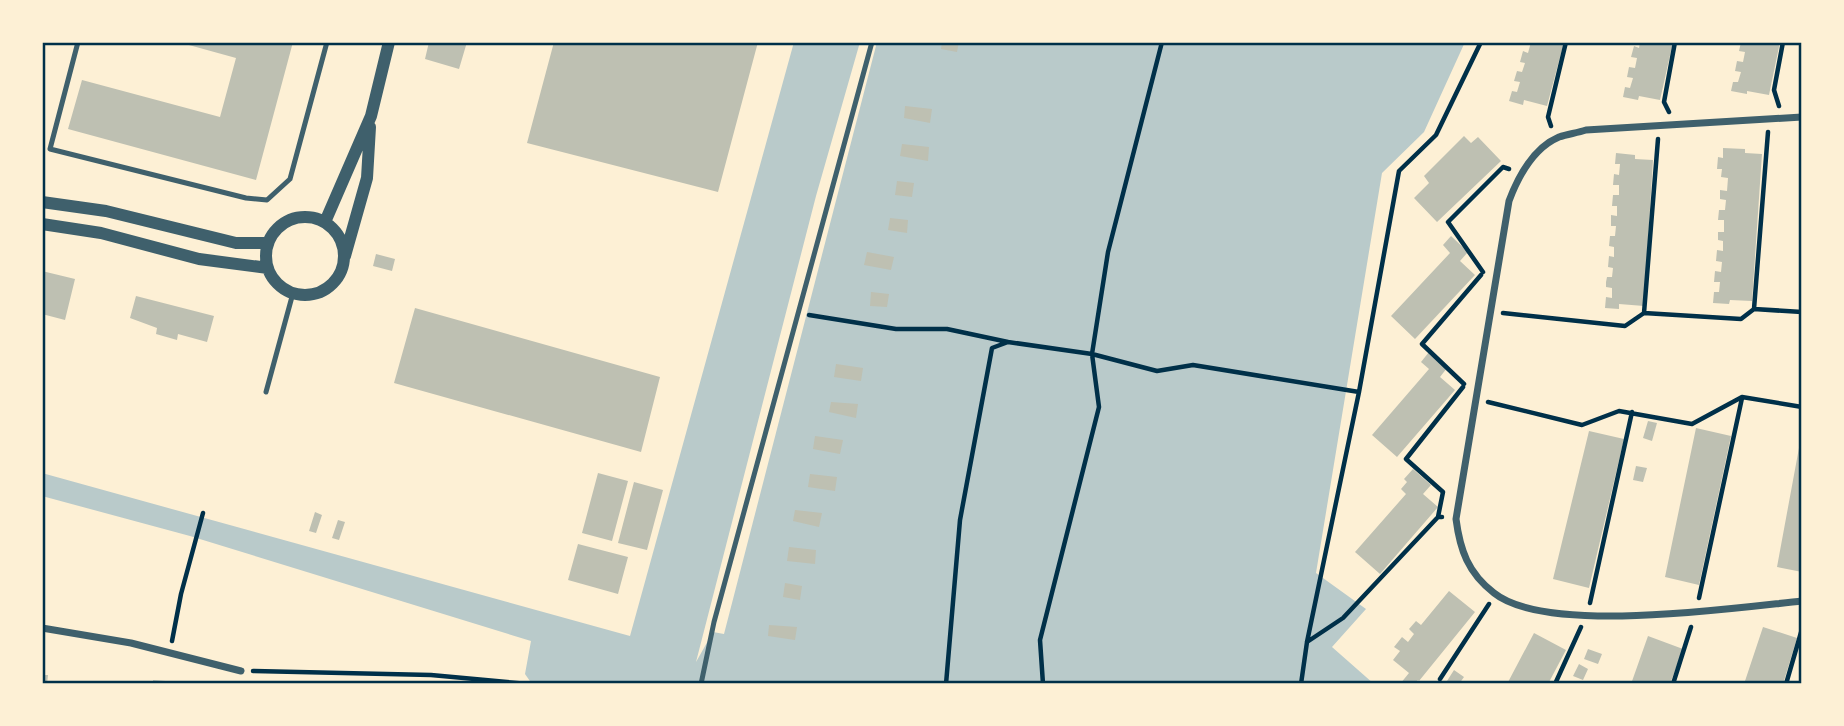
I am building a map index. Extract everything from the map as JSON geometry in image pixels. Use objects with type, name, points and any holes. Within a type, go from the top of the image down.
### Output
[{"type":"street","points":[[325,222],[371,116],[389,42]]},
{"type":"street","points":[[344,262],[340,240],[325,222],[314,218],[291,219],[273,233],[267,243],[268,268],[273,279],[282,288],[302,295],[321,292],[336,280],[344,262],[367,178],[371,116]]},
{"type":"street","points":[[1802,117],[1586,130],[1557,138],[1538,153],[1520,175],[1508,201],[1456,519],[1460,546],[1473,572],[1495,594],[1519,606],[1587,616],[1696,612],[1802,601]]},
{"type":"street","points":[[42,202],[106,211],[236,243],[267,243]]},
{"type":"street","points":[[42,224],[101,233],[199,259],[268,268]]},
{"type":"street","points":[[42,628],[131,643],[240,671]]},
{"type":"lane","points":[[78,42],[50,149],[246,198],[267,200],[290,179],[327,42]]},
{"type":"lane","points":[[701,684],[714,622],[872,42]]},
{"type":"lane","points":[[266,392],[293,293]]},
{"type":"path","points":[[1043,684],[1040,640],[1099,407],[1092,354],[1108,252],[1162,42]]},
{"type":"path","points":[[1301,684],[1307,642],[1359,392],[1399,171],[1436,135],[1481,42]]},
{"type":"path","points":[[1557,138],[1548,117],[1566,42]]},
{"type":"path","points":[[1675,42],[1664,102],[1675,125]]},
{"type":"path","points":[[1783,42],[1774,90],[1783,118]]},
{"type":"path","points":[[1754,309],[1769,119]]},
{"type":"path","points":[[1643,313],[1659,125]]},
{"type":"path","points":[[1483,273],[1448,222],[1503,167],[1520,175]]},
{"type":"path","points":[[1483,273],[1496,274]]},
{"type":"path","points":[[1483,273],[1422,344],[1478,396],[1582,425],[1619,411],[1692,424],[1742,397],[1802,407]]},
{"type":"path","points":[[1491,311],[1625,326],[1643,313],[1741,319],[1754,309],[1802,312]]},
{"type":"path","points":[[798,314],[896,329],[947,329],[1008,342],[1092,354],[1157,371],[1193,365],[1359,392]]},
{"type":"path","points":[[946,684],[960,520],[992,348],[1008,342]]},
{"type":"path","points":[[1307,642],[1343,618],[1438,517],[1443,492],[1406,459],[1465,385]]},
{"type":"path","points":[[1673,684],[1696,612],[1742,397]]},
{"type":"path","points":[[1555,684],[1587,616],[1632,412]]},
{"type":"path","points":[[170,653],[181,594],[203,513]]},
{"type":"path","points":[[1438,517],[1456,519]]},
{"type":"path","points":[[1440,679],[1495,594]]},
{"type":"path","points":[[1786,684],[1802,629]]},
{"type":"path","points":[[240,671],[431,675],[528,684]]},
{"type":"shaded area","points":[[794,42],[860,42],[816,196],[696,662],[713,632],[724,634],[877,42],[1465,42],[1424,132],[1382,173],[1316,573],[1366,609],[1332,647],[1374,684],[532,684],[525,674],[531,641],[190,536],[42,496],[42,473],[630,636]]},
{"type":"building","points":[[178,42],[293,42],[256,180],[68,129],[82,80],[220,117],[236,58]]},
{"type":"building","points":[[429,42],[467,42],[459,69],[425,59]]},
{"type":"building","points":[[554,42],[758,42],[718,192],[527,143]]},
{"type":"building","points":[[942,42],[959,42],[957,52],[941,49]]},
{"type":"building","points":[[1531,42],[1564,42],[1547,106],[1524,100],[1523,105],[1509,101],[1512,91],[1517,92],[1520,82],[1514,81],[1517,71],[1522,72],[1525,63],[1520,62],[1523,51],[1528,53]]},
{"type":"building","points":[[1640,42],[1673,42],[1660,100],[1639,96],[1638,100],[1623,97],[1625,87],[1630,88],[1633,78],[1627,77],[1629,67],[1635,68],[1637,58],[1631,57],[1634,46],[1639,48]]},
{"type":"building","points":[[1741,42],[1780,42],[1769,95],[1731,91],[1733,82],[1738,82],[1741,72],[1735,71],[1737,61],[1743,62],[1745,52],[1739,51]]},
{"type":"building","points":[[905,106],[932,109],[930,123],[904,118]]},
{"type":"building","points":[[1464,136],[1471,143],[1478,137],[1501,161],[1437,222],[1414,198],[1429,183],[1424,176]]},
{"type":"building","points":[[902,144],[929,147],[928,161],[900,156]]},
{"type":"building","points":[[1723,148],[1745,149],[1745,153],[1762,154],[1752,301],[1730,300],[1729,304],[1713,303],[1714,292],[1719,292],[1720,282],[1714,282],[1715,271],[1721,272],[1722,262],[1716,261],[1717,250],[1723,251],[1723,241],[1718,240],[1718,232],[1724,232],[1724,220],[1718,220],[1719,210],[1725,210],[1726,200],[1720,199],[1720,190],[1727,191],[1728,178],[1721,177],[1722,169],[1717,169],[1718,157],[1723,158]]},
{"type":"building","points":[[1616,153],[1635,155],[1635,159],[1653,160],[1644,306],[1619,304],[1619,309],[1605,308],[1606,297],[1612,298],[1612,288],[1606,287],[1606,282],[1607,277],[1612,277],[1613,268],[1608,267],[1609,256],[1614,257],[1614,247],[1609,246],[1610,236],[1615,236],[1616,226],[1611,226],[1611,215],[1617,216],[1617,206],[1612,206],[1613,195],[1619,195],[1619,185],[1613,185],[1614,174],[1619,175],[1620,164],[1615,164]]},
{"type":"building","points":[[897,181],[914,183],[912,197],[895,195]]},
{"type":"building","points":[[890,218],[908,220],[907,233],[888,230]]},
{"type":"building","points":[[1451,236],[1468,252],[1460,261],[1475,275],[1415,339],[1391,316],[1450,253],[1443,245]]},
{"type":"building","points":[[867,252],[894,257],[891,270],[864,265]]},
{"type":"building","points":[[376,254],[395,259],[392,271],[373,266]]},
{"type":"building","points":[[42,271],[75,279],[65,320],[42,314]]},
{"type":"building","points":[[871,292],[889,294],[887,307],[870,306]]},
{"type":"building","points":[[136,296],[214,316],[207,342],[178,334],[177,340],[156,334],[157,328],[130,318]]},
{"type":"building","points":[[415,308],[660,377],[641,452],[394,383]]},
{"type":"building","points":[[1429,352],[1447,368],[1440,377],[1455,390],[1397,457],[1372,435],[1429,369],[1421,362]]},
{"type":"building","points":[[836,364],[863,368],[861,381],[834,377]]},
{"type":"building","points":[[831,402],[858,404],[856,418],[829,412]]},
{"type":"building","points":[[1648,421],[1657,423],[1652,441],[1643,438]]},
{"type":"building","points":[[1696,428],[1731,436],[1699,585],[1665,577]]},
{"type":"building","points":[[1589,431],[1624,439],[1589,588],[1553,579]]},
{"type":"building","points":[[815,436],[843,440],[840,454],[813,449]]},
{"type":"building","points":[[1802,438],[1802,572],[1777,567]]},
{"type":"building","points":[[1636,466],[1647,468],[1643,482],[1633,480]]},
{"type":"building","points":[[1413,469],[1431,485],[1423,494],[1438,507],[1380,574],[1355,552],[1406,494],[1401,489],[1407,482],[1404,479]]},
{"type":"building","points":[[598,473],[628,481],[612,541],[582,533]]},
{"type":"building","points":[[810,474],[837,477],[835,491],[808,487]]},
{"type":"building","points":[[634,482],[663,490],[647,550],[618,543]]},
{"type":"building","points":[[795,510],[822,513],[819,527],[793,521]]},
{"type":"building","points":[[315,512],[322,515],[316,533],[309,531]]},
{"type":"building","points":[[338,520],[345,522],[339,540],[332,538]]},
{"type":"building","points":[[578,544],[628,557],[618,594],[568,580]]},
{"type":"building","points":[[789,547],[816,550],[815,564],[787,561]]},
{"type":"building","points":[[785,583],[802,586],[800,600],[783,597]]},
{"type":"building","points":[[1449,591],[1475,612],[1419,681],[1414,684],[1400,684],[1409,673],[1393,660],[1400,651],[1394,647],[1402,637],[1408,642],[1414,634],[1409,629],[1416,621],[1421,625]]},
{"type":"building","points":[[769,625],[797,627],[795,640],[768,636]]},
{"type":"building","points":[[1763,627],[1797,638],[1783,684],[1744,684]]},
{"type":"building","points":[[1534,633],[1566,650],[1548,684],[1507,684]]},
{"type":"building","points":[[1648,636],[1683,649],[1670,684],[1631,684]]},
{"type":"building","points":[[1588,649],[1602,654],[1598,664],[1584,659]]},
{"type":"building","points":[[1579,664],[1588,669],[1583,680],[1573,676]]},
{"type":"building","points":[[1454,670],[1464,677],[1459,684],[1447,681]]},
{"type":"building","points":[[42,675],[48,675],[47,684],[42,684]]},
{"type":"building","points":[[153,680],[178,682],[178,684],[153,684]]}]
